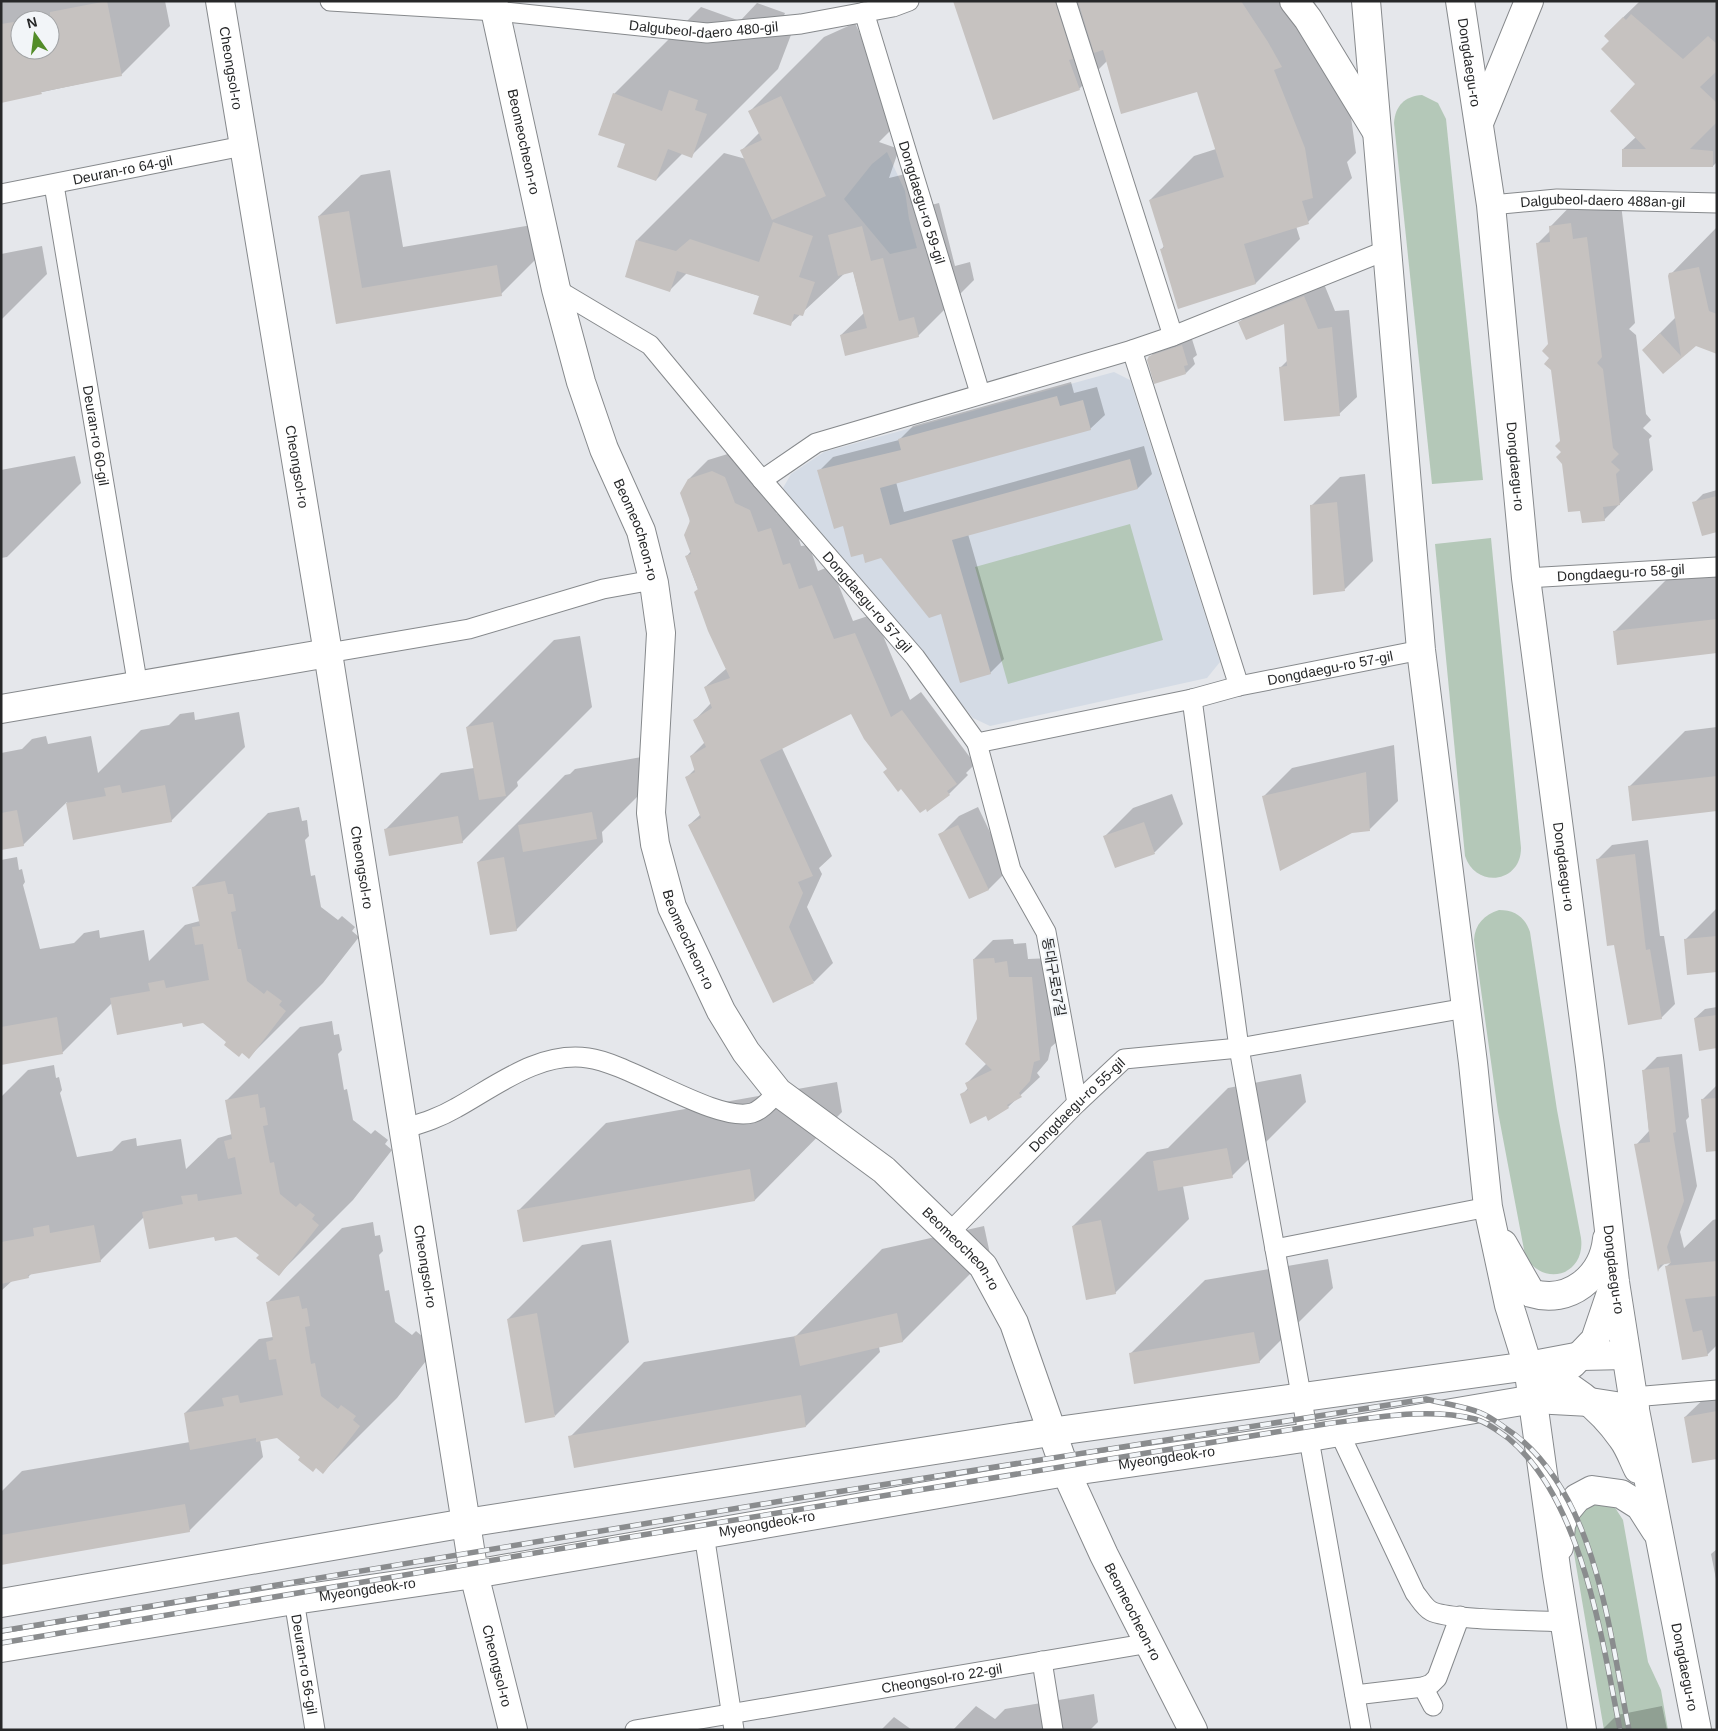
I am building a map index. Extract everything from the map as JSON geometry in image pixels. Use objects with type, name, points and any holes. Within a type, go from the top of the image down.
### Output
[{"type":"main road","name":"Cheongsol-ro","points":[[220,1],[328,654],[474,1574],[513,1730]]},
{"type":"main road","points":[[1294,1],[1308,19],[1379,135]]},
{"type":"main road","points":[[1366,1],[1379,135],[1421,650],[1490,1216],[1509,1305],[1528,1366],[1534,1399],[1557,1575],[1582,1730]]},
{"type":"main road","name":"Dongdaegu-ro","points":[[1460,1],[1491,205],[1526,578],[1590,1066],[1615,1282],[1634,1403],[1697,1730]]},
{"type":"main road","points":[[1479,124],[1528,1]]},
{"type":"main road","name":"Beomeocheon-ro","points":[[495,6],[556,290],[581,382],[604,449],[640,531],[653,580],[661,632],[651,813],[655,844],[672,908],[721,1011],[746,1052],[778,1092],[884,1170],[983,1266],[1014,1323],[1050,1432],[1066,1472],[1104,1555],[1193,1730]]},
{"type":"main road","points":[[1,709],[328,654]]},
{"type":"main road","points":[[1490,1216],[1531,1293],[1542,1297],[1573,1291],[1589,1280],[1606,1253],[1608,1230]]},
{"type":"main road","points":[[1534,1399],[1581,1356],[1595,1340],[1615,1282]]},
{"type":"main road","points":[[1,1603],[466,1523],[1050,1432],[1528,1366],[1581,1356],[1626,1355]]},
{"type":"main road","points":[[1528,1366],[1557,1378],[1590,1402],[1623,1438],[1654,1504]]},
{"type":"main road","name":"Myeongdeok-ro","points":[[1,1648],[294,1600],[474,1574],[1066,1472],[1310,1437],[1534,1399],[1634,1403]]},
{"type":"main road","points":[[1557,1575],[1561,1525],[1567,1510],[1577,1498],[1592,1490],[1621,1494],[1640,1506],[1661,1541]]},
{"type":"street","points":[[330,1],[495,6]]},
{"type":"street","points":[[1066,1],[1173,336]]},
{"type":"street","name":"Dalgubeol-daero 480-gil","points":[[495,6],[707,33],[801,24],[864,12],[898,3]]},
{"type":"street","name":"Dongdaegu-ro 59-gil","points":[[864,12],[980,393]]},
{"type":"street","name":"Deuran-ro 64-gil","points":[[1,194],[243,146]]},
{"type":"street","name":"Deuran-ro 60-gil","points":[[54,185],[138,686]]},
{"type":"street","name":"Dalgubeol-daero 488an-gil","points":[[1491,205],[1557,199],[1717,203]]},
{"type":"street","points":[[762,480],[816,443],[980,393],[1132,350],[1173,336],[1387,250]]},
{"type":"street","name":"Dongdaegu-ro 57-gil","points":[[556,290],[650,344],[762,480],[915,657],[977,743],[1192,699],[1239,686],[1421,650]]},
{"type":"street","points":[[1132,350],[1239,686]]},
{"type":"street","name":"Dongdaegu-ro 58-gil","points":[[1526,578],[1717,567]]},
{"type":"street","points":[[328,654],[469,629],[603,588],[653,580]]},
{"type":"street","points":[[1192,699],[1239,1048],[1300,1398],[1310,1437],[1361,1730]]},
{"type":"street","name":"동대구로57길","points":[[977,743],[1011,870],[1046,932],[1076,1103]]},
{"type":"street","name":"Dongdaegu-ro 55-gil","points":[[949,1233],[1076,1103],[1124,1059],[1239,1048],[1466,1008]]},
{"type":"street","points":[[403,1129],[438,1118],[520,1071],[545,1062],[576,1057],[590,1058],[616,1067],[718,1110],[743,1114],[761,1108],[778,1092]]},
{"type":"street","points":[[1275,1249],[1490,1216]]},
{"type":"street","points":[[1634,1403],[1717,1390]]},
{"type":"street","points":[[1339,1432],[1415,1594],[1431,1610],[1460,1616],[1564,1622]]},
{"type":"street","points":[[704,1534],[733,1722]]},
{"type":"street","name":"Deuran-ro 56-gil","points":[[294,1600],[315,1730]]},
{"type":"street","points":[[1355,1695],[1423,1687],[1431,1684],[1437,1678],[1460,1616]]},
{"type":"street","name":"Cheongsol-ro 22-gil","points":[[635,1730],[733,1722],[1042,1661],[1150,1643]]},
{"type":"street","points":[[1042,1661],[1053,1730]]},
{"type":"street","points":[[1423,1687],[1433,1706]]},
{"type":"shaded area","points":[[887,152],[905,191],[909,219],[917,248],[890,254],[844,199],[872,164]]},
{"type":"shaded area","points":[[1114,372],[1130,380],[1220,662],[1207,678],[990,726],[973,718],[783,488],[791,474],[824,452]]},
{"type":"green space","points":[[1422,95],[1438,103],[1446,119],[1483,480],[1432,484],[1394,123],[1396,112],[1402,103],[1411,97]]},
{"type":"green space","points":[[1130,524],[1163,640],[1008,684],[975,567]]},
{"type":"green space","points":[[1491,538],[1521,848],[1519,860],[1514,869],[1506,875],[1497,878],[1478,874],[1471,867],[1465,856],[1435,544]]},
{"type":"green space","points":[[1499,910],[1510,911],[1519,915],[1530,932],[1557,1110],[1581,1238],[1581,1251],[1577,1261],[1570,1269],[1562,1273],[1542,1272],[1533,1266],[1525,1255],[1498,1112],[1474,940],[1476,929],[1481,921]]},
{"type":"green space","points":[[1587,1502],[1614,1506],[1623,1520],[1648,1662],[1661,1690],[1668,1730],[1604,1730],[1570,1530]]},
{"type":"building","points":[[107,1],[122,76],[41,92],[42,94],[1,103],[1,24],[10,23],[10,60],[60,60],[60,10]]},
{"type":"building","points":[[953,1],[1055,1],[1073,59],[1069,60],[1080,90],[993,120]]},
{"type":"building","points":[[1078,1],[1241,1],[1268,42],[1282,67],[1274,70],[1305,148],[1313,198],[1302,201],[1309,224],[1244,244],[1256,284],[1178,309],[1160,249],[1164,248],[1149,200],[1224,177],[1197,92],[1121,114],[1103,50],[1094,53]]},
{"type":"building","points":[[1631,14],[1683,59],[1708,36],[1717,44],[1717,71],[1700,87],[1717,103],[1717,122],[1690,149],[1713,151],[1713,167],[1622,167],[1622,149],[1646,149],[1610,111],[1635,84],[1601,49],[1609,41],[1604,36],[1623,17],[1626,20]]},
{"type":"building","points":[[669,90],[698,100],[695,110],[707,114],[692,158],[668,149],[656,181],[617,167],[625,144],[598,135],[613,93],[662,111]]},
{"type":"building","points":[[781,96],[826,196],[772,220],[740,150],[762,140],[748,111]]},
{"type":"building","points":[[349,211],[362,288],[497,265],[502,296],[336,324],[318,216]]},
{"type":"building","points":[[773,222],[813,236],[799,277],[815,282],[803,316],[794,314],[791,326],[753,314],[759,296],[677,271],[670,292],[625,277],[636,240],[676,251],[690,239],[759,262]]},
{"type":"building","points":[[1571,223],[1573,239],[1587,237],[1602,357],[1597,363],[1603,369],[1613,448],[1619,454],[1611,462],[1620,470],[1616,474],[1620,505],[1603,507],[1605,521],[1582,523],[1580,511],[1568,512],[1562,464],[1556,457],[1561,452],[1555,446],[1560,441],[1551,370],[1544,364],[1549,358],[1542,351],[1548,344],[1536,243],[1550,242],[1549,226]]},
{"type":"building","points":[[862,226],[871,261],[883,258],[899,321],[914,317],[919,337],[845,356],[840,335],[867,328],[853,272],[838,276],[828,235]]},
{"type":"building","points":[[1699,267],[1709,311],[1717,314],[1717,354],[1696,346],[1663,374],[1642,350],[1660,333],[1681,356],[1668,276],[1669,273]]},
{"type":"building","points":[[1304,296],[1318,329],[1332,327],[1340,416],[1284,421],[1279,367],[1287,366],[1284,324],[1246,340],[1238,322]]},
{"type":"building","points":[[1182,345],[1188,365],[1184,366],[1186,374],[1154,384],[1147,360],[1149,356]]},
{"type":"building","points":[[1057,396],[1060,406],[1083,400],[1091,430],[880,488],[890,525],[1130,459],[1138,489],[952,540],[991,674],[960,683],[941,614],[929,618],[881,558],[865,563],[863,554],[851,557],[843,526],[834,529],[817,470],[901,450],[898,439]]},
{"type":"building","points":[[712,471],[725,477],[735,503],[750,510],[758,532],[771,528],[783,565],[790,563],[799,589],[812,585],[834,639],[855,633],[891,717],[902,710],[957,784],[947,791],[950,795],[927,812],[926,809],[920,813],[901,789],[898,792],[883,772],[887,769],[864,739],[851,714],[760,760],[813,876],[798,882],[803,893],[789,927],[814,983],[773,1003],[688,825],[701,818],[685,777],[695,772],[690,756],[706,747],[693,720],[712,708],[704,687],[730,678],[708,631],[694,592],[698,589],[685,556],[691,554],[684,535],[690,521],[680,493],[688,479]]},
{"type":"building","points":[[1717,496],[1717,532],[1702,536],[1692,502]]},
{"type":"building","points":[[1337,502],[1345,591],[1313,595],[1310,505]]},
{"type":"building","points":[[1717,619],[1717,653],[1617,665],[1613,631]]},
{"type":"building","points":[[493,722],[506,796],[479,800],[466,727]]},
{"type":"building","points":[[1366,772],[1370,831],[1352,833],[1280,871],[1262,796]]},
{"type":"building","points":[[1717,776],[1717,811],[1632,821],[1628,786]]},
{"type":"building","points":[[120,785],[122,793],[165,785],[172,822],[73,840],[66,803],[106,796],[104,788]]},
{"type":"building","points":[[17,810],[24,846],[1,850],[1,813]]},
{"type":"building","points":[[592,812],[597,839],[523,852],[518,825]]},
{"type":"building","points":[[458,816],[463,843],[389,856],[384,829]]},
{"type":"building","points":[[1144,822],[1155,854],[1115,868],[1103,836]]},
{"type":"building","points":[[958,825],[989,890],[969,899],[938,834]]},
{"type":"building","points":[[1635,854],[1646,950],[1650,949],[1662,1019],[1628,1025],[1614,945],[1607,946],[1596,859]]},
{"type":"building","points":[[504,857],[517,931],[490,935],[477,862]]},
{"type":"building","points":[[225,881],[228,894],[233,894],[236,911],[231,912],[238,949],[241,949],[247,981],[264,994],[267,990],[282,1001],[279,1005],[286,1011],[249,1059],[242,1053],[239,1057],[224,1045],[226,1042],[203,1023],[183,1027],[182,1023],[117,1035],[110,998],[150,991],[148,983],[164,980],[166,988],[209,980],[203,944],[195,945],[192,927],[200,926],[192,887]]},
{"type":"building","points":[[1717,936],[1717,972],[1687,975],[1684,939]]},
{"type":"building","points":[[994,958],[995,963],[1007,961],[1009,977],[1032,977],[1040,1060],[1034,1062],[1030,1081],[1019,1093],[1022,1097],[1007,1105],[1009,1108],[988,1121],[986,1116],[970,1124],[960,1094],[968,1090],[965,1083],[992,1070],[965,1044],[977,1019],[973,959]]},
{"type":"building","points":[[1717,1015],[1717,1048],[1699,1051],[1694,1018]]},
{"type":"building","points":[[57,1017],[63,1054],[1,1065],[1,1027]]},
{"type":"building","points":[[1669,1067],[1676,1132],[1673,1133],[1684,1201],[1667,1247],[1671,1263],[1660,1265],[1658,1272],[1634,1144],[1650,1142],[1642,1070]]},
{"type":"building","points":[[258,1094],[260,1108],[265,1107],[268,1125],[263,1126],[270,1163],[274,1162],[280,1194],[296,1207],[300,1203],[315,1215],[312,1219],[319,1225],[279,1276],[256,1258],[259,1255],[236,1237],[215,1241],[214,1237],[149,1249],[142,1212],[183,1204],[181,1196],[197,1194],[198,1201],[242,1194],[235,1157],[228,1159],[224,1141],[232,1139],[225,1100]]},
{"type":"building","points":[[1717,1098],[1717,1151],[1706,1152],[1701,1099]]},
{"type":"building","points":[[1227,1148],[1233,1178],[1158,1191],[1153,1161]]},
{"type":"building","points":[[750,1169],[755,1201],[523,1242],[517,1210]]},
{"type":"building","points":[[1101,1220],[1116,1294],[1086,1300],[1072,1226]]},
{"type":"building","points":[[49,1225],[50,1233],[94,1225],[101,1262],[28,1275],[29,1278],[1,1284],[1,1242],[34,1236],[33,1228]]},
{"type":"building","points":[[1717,1261],[1717,1296],[1685,1299],[1693,1332],[1702,1330],[1708,1356],[1682,1360],[1665,1266]]},
{"type":"building","points":[[299,1296],[302,1309],[307,1308],[310,1326],[305,1327],[311,1364],[315,1363],[321,1396],[338,1409],[341,1405],[356,1416],[353,1420],[360,1426],[323,1474],[316,1468],[313,1472],[298,1460],[300,1457],[277,1438],[256,1442],[256,1438],[190,1450],[184,1413],[224,1406],[222,1398],[238,1395],[240,1403],[283,1395],[276,1359],[269,1360],[266,1342],[273,1340],[266,1302]]},
{"type":"building","points":[[537,1313],[555,1417],[525,1423],[507,1319]]},
{"type":"building","points":[[897,1313],[903,1342],[800,1366],[794,1336]]},
{"type":"building","points":[[1254,1332],[1260,1363],[1134,1384],[1129,1353]]},
{"type":"building","points":[[801,1395],[806,1427],[574,1468],[568,1436]]},
{"type":"building","points":[[1717,1411],[1717,1459],[1692,1463],[1684,1417]]},
{"type":"building","points":[[185,1504],[190,1532],[1,1565],[1,1535]]},
{"type":"railway","points":[[1,1631],[805,1497],[1426,1399],[1461,1407],[1484,1414],[1493,1419],[1535,1453],[1560,1485],[1579,1523],[1594,1564],[1605,1606],[1629,1730]]},
{"type":"railway","points":[[1,1643],[636,1536],[1325,1424],[1400,1415],[1438,1414],[1479,1420],[1500,1432],[1533,1464],[1554,1497],[1571,1533],[1585,1573],[1596,1614],[1620,1730]]}]
